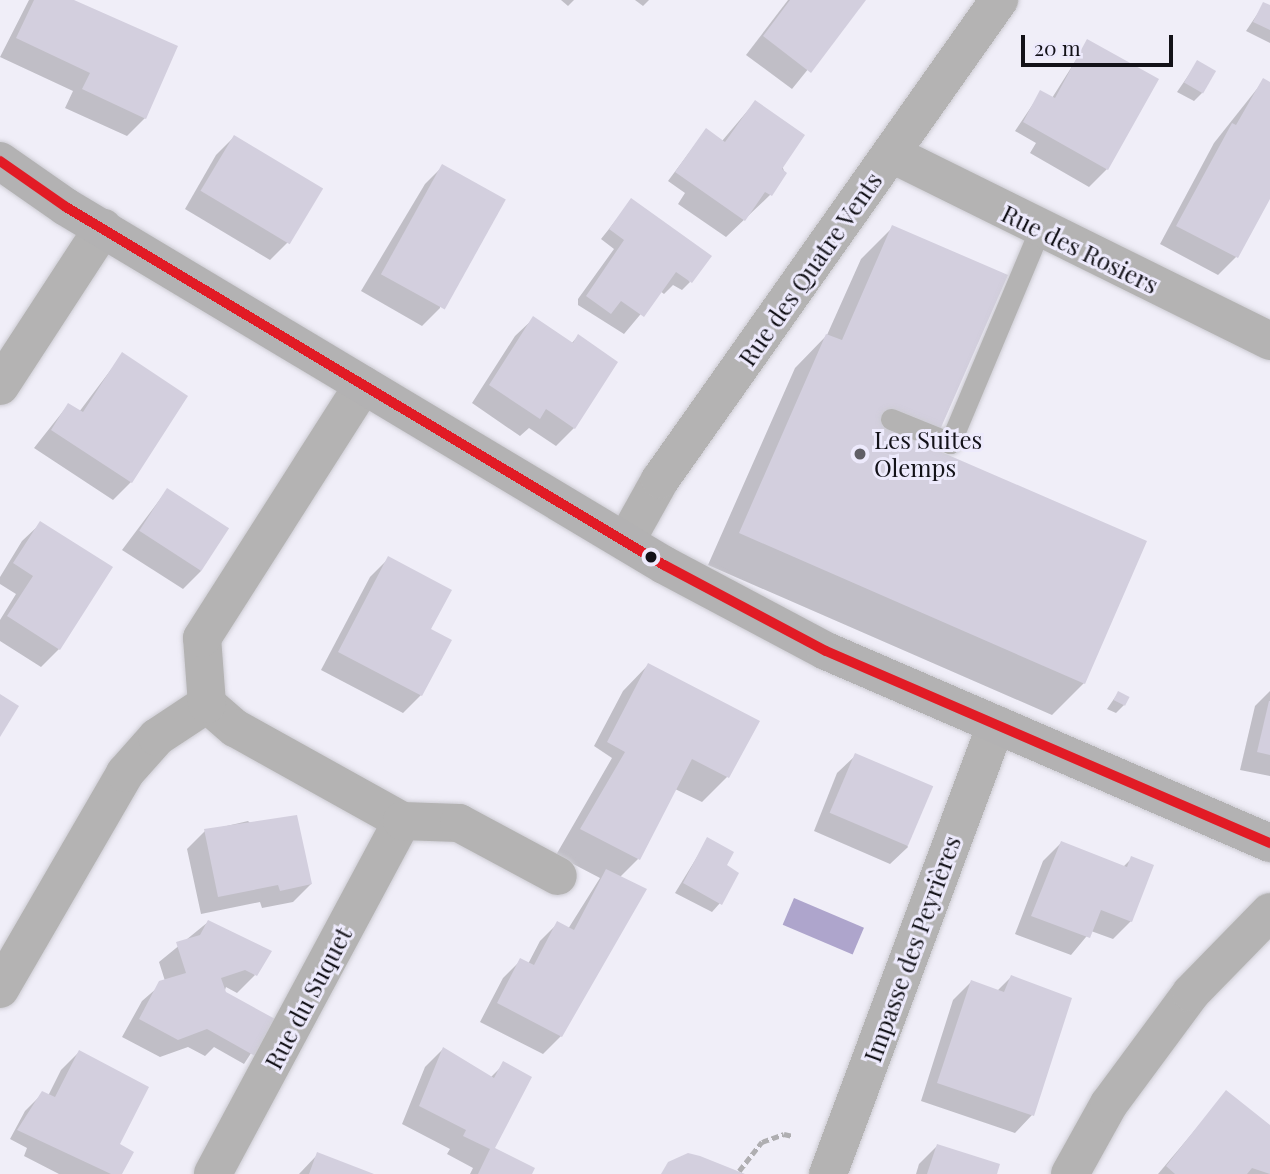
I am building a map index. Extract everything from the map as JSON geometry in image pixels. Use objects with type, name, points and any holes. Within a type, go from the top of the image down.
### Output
[{"type":"street","name":"Rue des Quatre Vents","points":[[626,541],[660,480],[999,0]]},
{"type":"street","name":"Rue des Rosiers","points":[[892,154],[1270,341]]},
{"type":"street","points":[[0,161],[103,228],[363,385],[626,541],[826,651],[1270,843]]},
{"type":"street","points":[[0,386],[103,228]]},
{"type":"street","points":[[363,385],[202,638],[208,705],[235,728],[402,821],[459,823],[558,876]]},
{"type":"street","points":[[0,989],[125,773],[156,737],[208,705]]},
{"type":"street","name":"Impasse des Peyrières","points":[[833,1161],[996,724]]},
{"type":"street","name":"Rue du Suquet","points":[[214,1174],[402,821]]},
{"type":"street","points":[[1070,1174],[1110,1104],[1191,993],[1270,912]]},
{"type":"lane","points":[[891,418],[950,443],[1040,229]]},
{"type":"path","points":[[739,1171],[762,1142],[784,1134],[833,1161]]},
{"type":"shaded area","points":[[794,898],[864,928],[853,954],[783,925]]},
{"type":"building","points":[[34,0],[74,0],[178,46],[146,119],[82,89],[90,73],[16,38]]},
{"type":"building","points":[[790,0],[866,0],[811,73],[763,36]]},
{"type":"building","points":[[1263,2],[1270,5],[1270,30],[1253,22]]},
{"type":"building","points":[[1087,39],[1159,79],[1108,170],[1023,122],[1040,90],[1055,98]]},
{"type":"building","points":[[1197,60],[1216,71],[1203,94],[1184,83]]},
{"type":"building","points":[[1263,78],[1270,82],[1270,199],[1238,258],[1176,226],[1232,123],[1236,125]]},
{"type":"building","points":[[755,100],[805,135],[782,169],[787,173],[772,196],[765,192],[745,221],[675,172],[706,128],[725,142]]},
{"type":"building","points":[[234,135],[323,189],[290,244],[201,191]]},
{"type":"building","points":[[442,164],[506,199],[445,310],[381,274]]},
{"type":"building","points":[[631,198],[712,256],[692,283],[676,272],[644,317],[621,301],[611,314],[586,296],[624,240],[609,229]]},
{"type":"building","name":"Les Suites Olemps","points":[[892,225],[1008,275],[932,448],[1147,541],[1085,684],[739,533],[826,334],[842,340]]},
{"type":"building","points":[[533,316],[573,343],[578,334],[618,362],[575,429],[546,409],[540,419],[489,385]]},
{"type":"building","points":[[122,352],[188,396],[132,483],[51,430],[68,403],[83,412]]},
{"type":"building","points":[[167,488],[229,528],[201,571],[139,531]]},
{"type":"building","points":[[40,521],[113,567],[60,650],[7,616],[33,576],[13,563]]},
{"type":"building","points":[[388,556],[452,590],[431,629],[452,640],[422,696],[338,652]]},
{"type":"building","points":[[648,663],[760,721],[729,778],[692,759],[640,860],[580,829],[625,752],[607,742]]},
{"type":"building","points":[[1118,691],[1130,697],[1125,706],[1113,700]]},
{"type":"building","points":[[0,694],[19,706],[0,737]]},
{"type":"building","points":[[1270,701],[1270,755],[1257,752]]},
{"type":"building","points":[[855,753],[933,786],[908,846],[830,813]]},
{"type":"building","points":[[297,815],[312,884],[280,891],[278,885],[218,897],[204,829]]},
{"type":"building","points":[[707,837],[734,852],[727,865],[739,873],[722,905],[683,883]]},
{"type":"building","points":[[1061,841],[1127,867],[1131,856],[1154,865],[1132,922],[1101,910],[1090,938],[1031,916]]},
{"type":"building","points":[[606,869],[647,889],[562,1037],[497,1003],[520,958],[534,965],[557,921],[574,930]]},
{"type":"building","points":[[208,920],[272,951],[257,976],[245,970],[221,978],[226,992],[275,1019],[255,1056],[207,1029],[178,1040],[139,1019],[159,981],[186,973],[176,942],[200,935]]},
{"type":"building","points":[[1011,975],[1072,998],[1034,1116],[937,1083],[971,980],[1004,992]]},
{"type":"building","points":[[443,1047],[494,1078],[503,1061],[532,1077],[495,1148],[535,1168],[532,1174],[478,1174],[490,1149],[463,1136],[466,1130],[419,1106]]},
{"type":"building","points":[[79,1050],[149,1087],[120,1144],[134,1152],[122,1174],[111,1174],[17,1130],[42,1091],[55,1097]]},
{"type":"building","points":[[1226,1090],[1270,1125],[1270,1174],[1252,1168],[1247,1174],[1175,1174],[1166,1166]]},
{"type":"building","points":[[937,1144],[1000,1164],[997,1174],[927,1174]]},
{"type":"building","points":[[317,1152],[374,1174],[309,1174]]},
{"type":"building","points":[[688,1153],[745,1174],[661,1174],[668,1162]]},
{"type":"transit line","points":[[0,161],[66,207],[664,565],[826,651],[1270,843]]},
{"type":"place","name":"Les Suites Olemps","points":[[860,454]]}]
